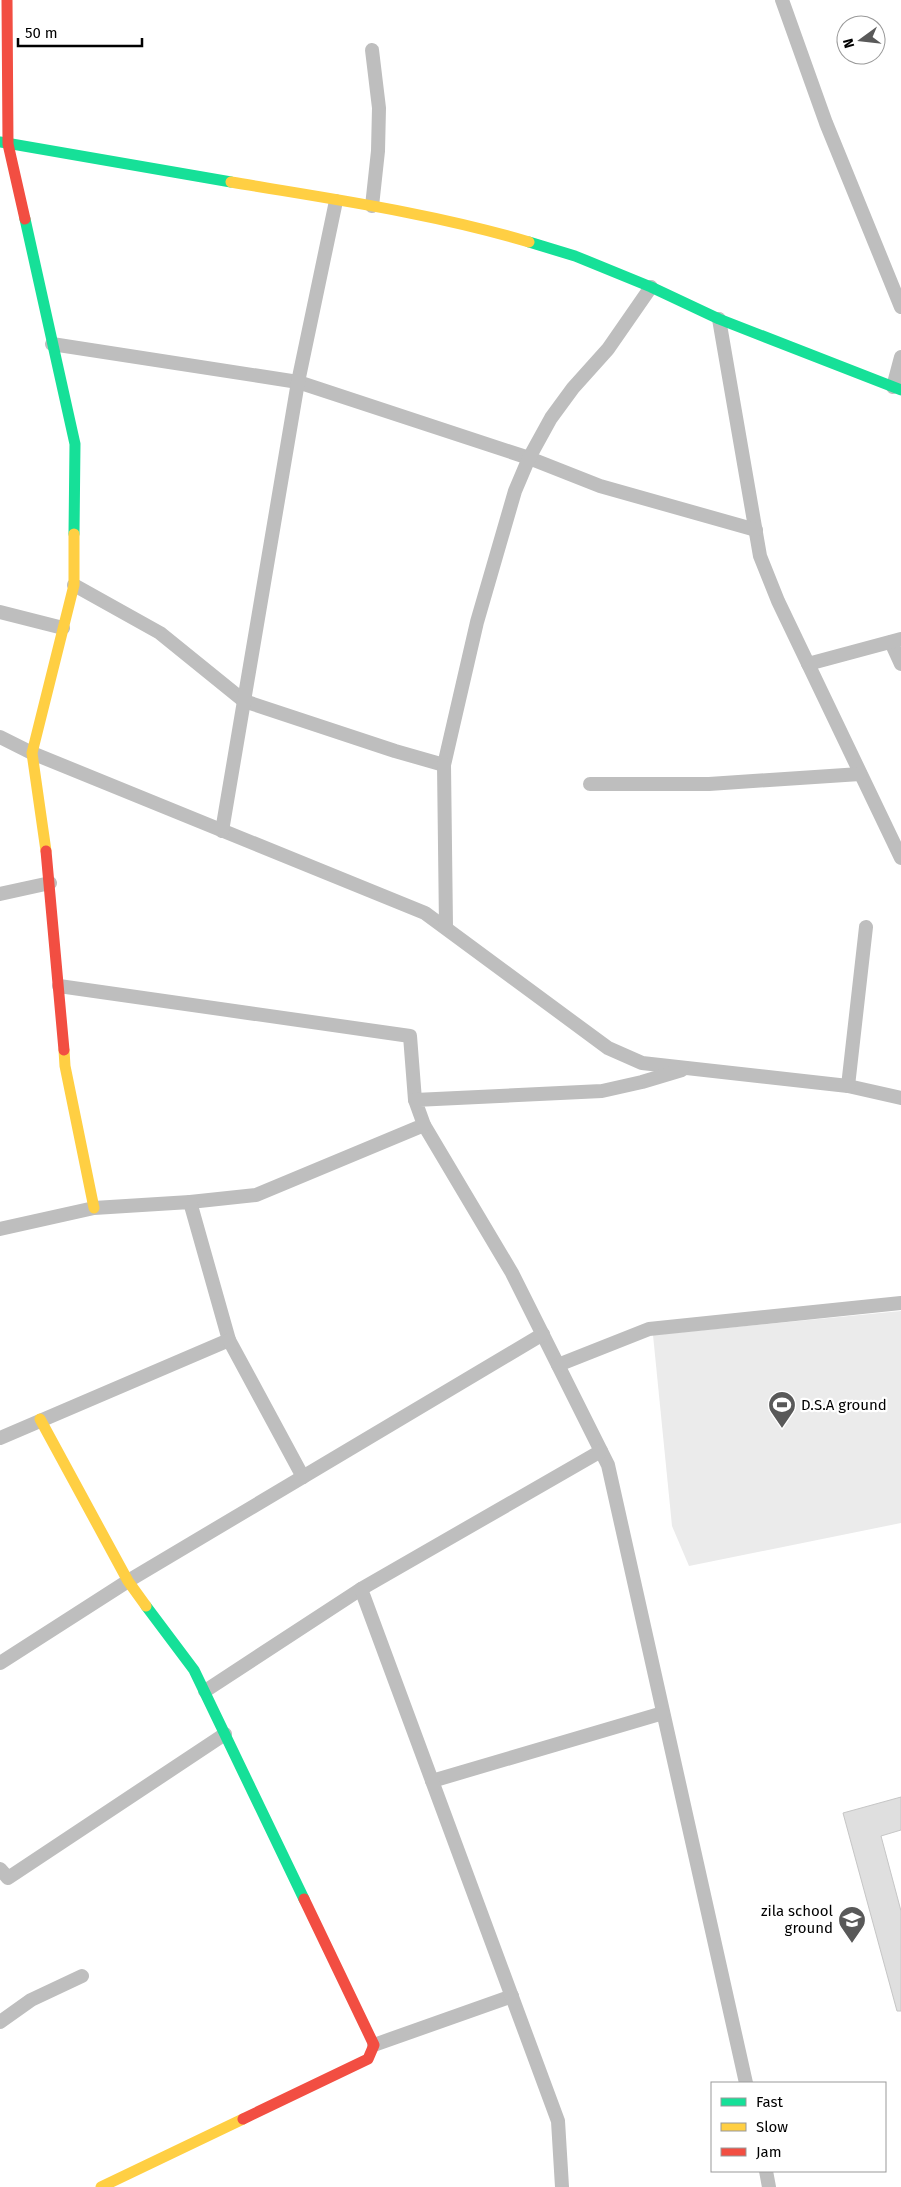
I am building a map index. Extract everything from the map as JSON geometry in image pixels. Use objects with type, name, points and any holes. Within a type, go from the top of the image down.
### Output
[{"type":"street","points":[[7,0],[4,143],[74,444],[74,585],[32,754],[50,882],[65,1066],[94,1208]]},
{"type":"street","points":[[782,0],[826,123],[901,307]]},
{"type":"street","points":[[372,50],[379,108],[378,151],[372,206]]},
{"type":"street","points":[[4,143],[372,206],[499,233],[575,256],[720,319],[897,389],[901,357]]},
{"type":"street","points":[[222,831],[298,382],[336,201]]},
{"type":"street","points":[[446,927],[444,765],[477,622],[515,491],[528,458],[551,418],[573,388],[608,349],[650,287]]},
{"type":"street","points":[[720,319],[760,556],[778,602],[899,851]]},
{"type":"street","points":[[52,344],[298,382],[528,458],[600,486],[756,530]]},
{"type":"street","points":[[74,585],[160,633],[244,701],[395,751],[444,765]]},
{"type":"street","points":[[0,612],[63,628]]},
{"type":"street","points":[[808,664],[896,641],[901,664]]},
{"type":"street","points":[[0,737],[32,754],[425,913],[608,1048],[642,1063],[848,1086],[901,1098]]},
{"type":"street","points":[[590,784],[709,784],[860,774]]},
{"type":"street","points":[[0,894],[50,882]]},
{"type":"street","points":[[848,1086],[866,927]]},
{"type":"street","points":[[58,986],[410,1036],[416,1100],[424,1125],[512,1273],[608,1465],[746,2082]]},
{"type":"street","points":[[416,1100],[602,1091],[642,1082],[689,1068]]},
{"type":"street","points":[[0,1229],[94,1208],[190,1202],[256,1195],[424,1125]]},
{"type":"street","points":[[190,1202],[229,1340],[303,1477]]},
{"type":"street","points":[[558,1365],[649,1329],[901,1303]]},
{"type":"street","points":[[0,1663],[128,1581],[543,1334]]},
{"type":"street","points":[[0,1438],[40,1419],[229,1340]]},
{"type":"street","points":[[40,1419],[128,1581],[194,1670],[374,2045]]},
{"type":"street","points":[[205,1691],[361,1589],[601,1451]]},
{"type":"street","points":[[361,1589],[558,2121],[562,2187]]},
{"type":"street","points":[[432,1781],[663,1713]]},
{"type":"street","points":[[0,1869],[8,1878],[225,1734]]},
{"type":"street","points":[[0,2022],[31,2000],[82,1976]]},
{"type":"street","points":[[101,2187],[368,2059],[374,2045],[512,1996]]},
{"type":"street","points":[[766,2172],[770,2187]]},
{"type":"shaded area","name":"D.S.A ground","points":[[901,1311],[901,1523],[689,1566],[672,1526],[653,1335]]},
{"type":"building","points":[[901,1797],[901,1830],[881,1836],[901,1911],[901,2011],[897,2011],[843,1813]]},
{"type":"traffic: fast","points":[[0,142],[231,182]]},
{"type":"traffic: fast","points":[[25,219],[75,444],[74,534]]},
{"type":"traffic: fast","points":[[529,242],[575,256],[651,287],[719,319],[901,390]]},
{"type":"traffic: fast","points":[[146,1606],[194,1670],[304,1899]]},
{"type":"traffic: slow","points":[[231,182],[418,215],[529,242]]},
{"type":"traffic: slow","points":[[46,851],[32,753],[74,585],[74,534]]},
{"type":"traffic: slow","points":[[64,1050],[65,1066],[94,1208]]},
{"type":"traffic: slow","points":[[40,1419],[128,1581],[146,1606]]},
{"type":"traffic: slow","points":[[101,2187],[243,2119]]},
{"type":"traffic: jam","points":[[7,0],[8,144],[25,219]]},
{"type":"traffic: jam","points":[[46,851],[64,1050]]},
{"type":"traffic: jam","points":[[243,2119],[368,2059],[374,2045],[304,1899]]},
{"type":"place","name":"D.S.A ground","points":[[782,1429]]},
{"type":"place","name":"zila school ground","points":[[852,1944]]}]
